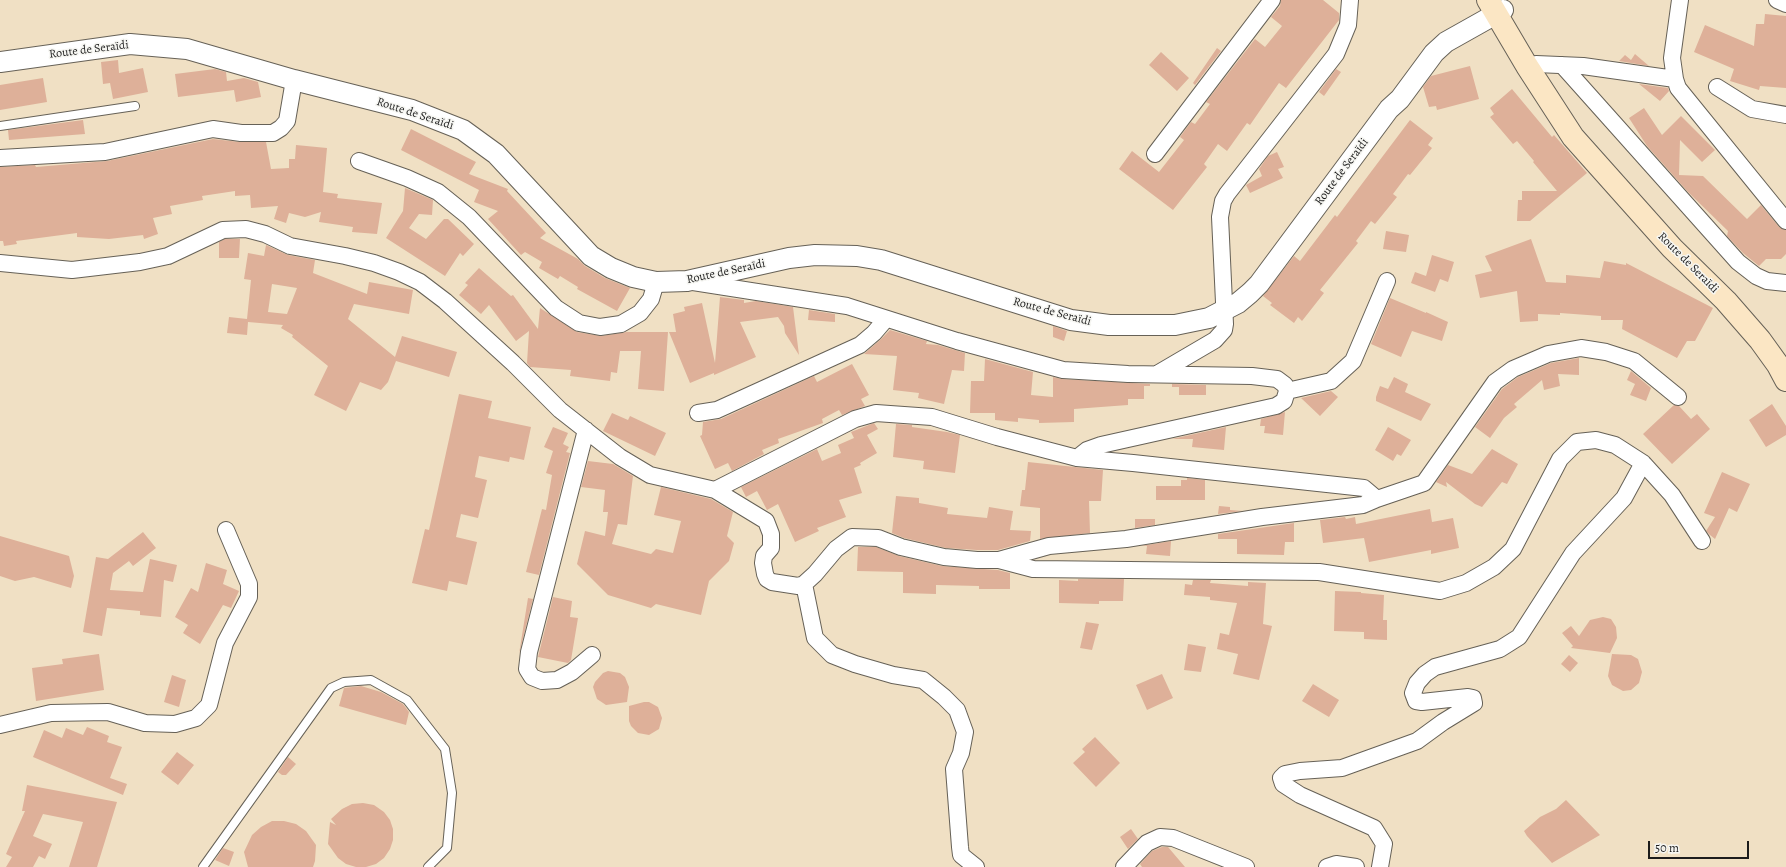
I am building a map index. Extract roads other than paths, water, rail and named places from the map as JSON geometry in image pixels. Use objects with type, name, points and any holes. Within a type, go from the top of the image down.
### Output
[{"type":"main road","name":"Route de Seraïdi","points":[[1496,5],[1536,64],[1576,132],[1584,151]]},
{"type":"main road","name":"Route de Seraïdi","points":[[1496,5],[1559,116],[1573,137],[1672,248],[1726,301],[1760,340],[1778,365],[1786,380]]},
{"type":"street","points":[[1155,154],[1272,0]]},
{"type":"street","points":[[1157,374],[1221,336],[1225,324],[1220,217],[1223,201],[1336,54],[1348,25],[1350,0]]},
{"type":"street","points":[[1680,0],[1672,58],[1674,79],[1678,88],[1786,221]]},
{"type":"street","points":[[1777,0],[1786,4]]},
{"type":"street","name":"Route de Seraïdi","points":[[0,62],[130,44],[187,49],[294,80],[412,110],[463,130],[496,154],[591,256],[611,268],[633,277],[656,282],[687,281],[789,258],[815,254],[837,254],[881,260],[1053,315],[1090,323],[1109,325],[1175,325],[1192,322],[1224,311],[1238,303],[1259,284],[1389,109],[1395,94],[1432,44],[1443,34],[1496,5]]},
{"type":"street","points":[[1536,64],[1583,66],[1674,79]]},
{"type":"street","points":[[1562,65],[1738,262],[1756,276],[1767,281],[1786,283]]},
{"type":"street","points":[[0,158],[104,152],[214,129],[241,133],[273,133],[281,128],[287,121],[294,80]]},
{"type":"street","points":[[1717,88],[1752,109],[1786,115]]},
{"type":"street","points":[[359,161],[407,178],[438,192],[469,217],[556,308],[579,322],[600,328],[621,324],[640,313],[651,299],[656,282]]},
{"type":"street","points":[[0,263],[72,270],[140,262],[168,256],[223,230],[246,229],[265,234],[290,246],[374,263],[420,282],[445,301],[560,410],[620,457],[650,475],[715,490],[766,521],[772,541],[771,548],[763,559],[765,574],[767,579],[772,582],[788,585],[798,586],[804,584],[815,574],[836,548],[852,537],[878,538],[901,547],[944,557],[999,560],[1033,569],[1319,572],[1440,591],[1466,583],[1494,567],[1513,549],[1560,459],[1577,442],[1596,440],[1615,445],[1643,463],[1672,495],[1702,542]]},
{"type":"street","points":[[687,281],[847,306],[958,341],[1063,370],[1128,374],[1252,376],[1277,378],[1285,385],[1287,391],[1284,401],[1276,406],[1101,445],[1087,450],[1077,458]]},
{"type":"street","points":[[1287,391],[1331,381],[1353,361],[1387,281]]},
{"type":"street","points":[[698,413],[717,410],[860,345],[874,333],[886,319]]},
{"type":"street","points":[[999,560],[1049,546],[1126,539],[1262,517],[1363,505],[1376,499],[1424,483],[1495,382],[1513,369],[1548,354],[1581,348],[1606,352],[1634,360],[1678,397]]},
{"type":"street","points":[[715,490],[855,419],[876,413],[932,417],[997,437],[1077,458],[1140,463],[1364,488],[1376,499]]},
{"type":"street","points":[[586,430],[529,652],[527,669],[532,677],[542,682],[557,680],[572,672],[592,655]]},
{"type":"street","points":[[1380,867],[1384,844],[1374,828],[1300,796],[1283,784],[1281,778],[1285,774],[1300,770],[1342,768],[1417,741],[1443,722],[1474,703],[1473,698],[1468,697],[1422,702],[1416,701],[1413,693],[1417,683],[1425,674],[1436,667],[1500,649],[1519,637],[1573,553],[1624,498],[1643,463]]},
{"type":"street","points":[[0,725],[51,712],[108,712],[146,723],[175,724],[196,718],[209,705],[225,643],[249,598],[249,584],[226,530]]},
{"type":"street","points":[[804,584],[815,638],[832,655],[855,664],[923,680],[944,697],[956,710],[965,732],[961,752],[954,769],[961,855],[976,867]]},
{"type":"street","points":[[1124,867],[1147,843],[1160,837],[1174,838],[1246,867]]},
{"type":"street","points":[[1327,867],[1336,864],[1356,867]]},
{"type":"lane","points":[[0,126],[135,106]]},
{"type":"lane","points":[[202,867],[331,688],[344,682],[371,680],[407,700],[445,749],[452,793],[447,848],[428,867]]}]
